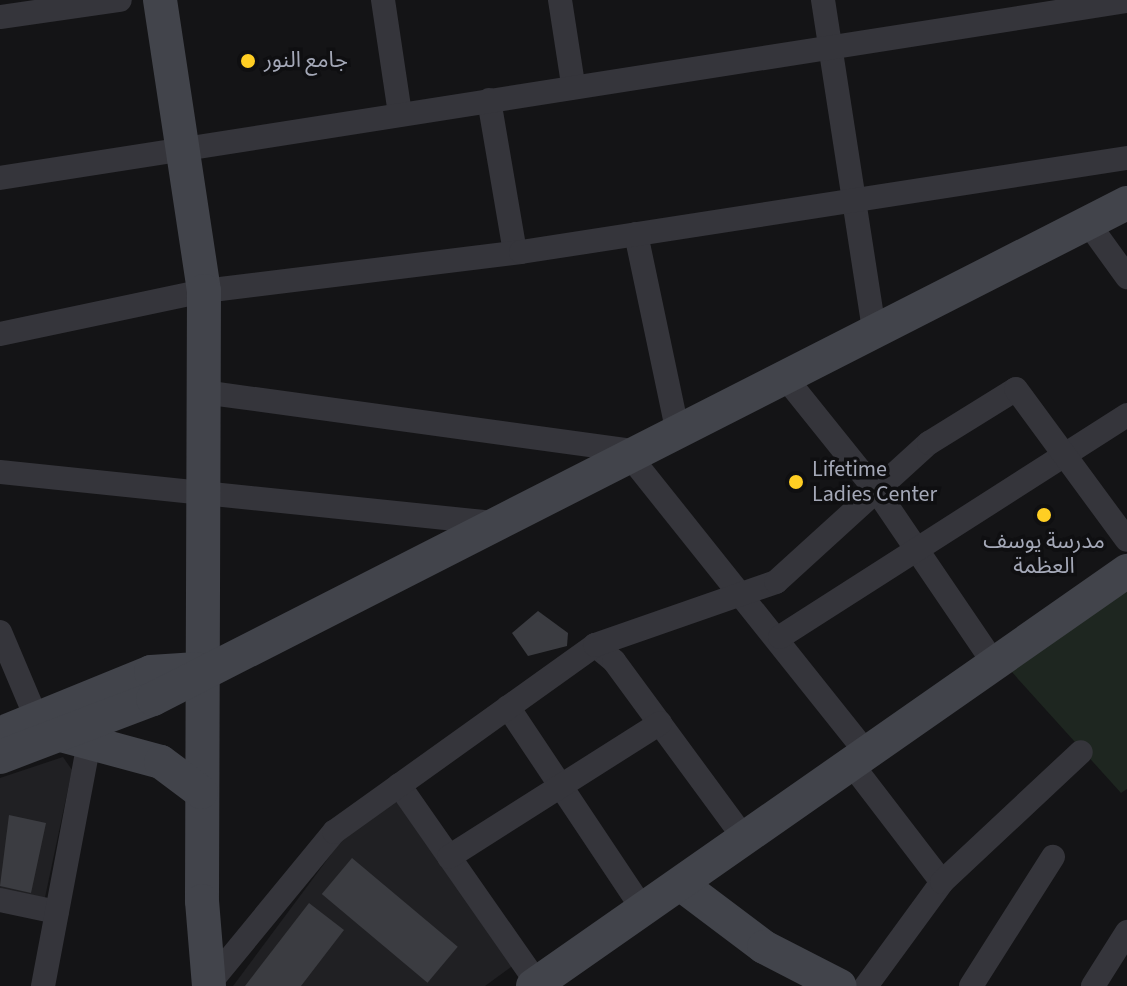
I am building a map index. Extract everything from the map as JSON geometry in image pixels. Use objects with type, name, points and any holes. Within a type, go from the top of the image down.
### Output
[{"type":"main road","points":[[160,0],[204,291],[201,792],[209,985]]},
{"type":"main road","points":[[0,757],[153,699],[201,669],[1127,203]]},
{"type":"main road","points":[[535,985],[683,886],[993,662],[1127,571]]},
{"type":"main road","points":[[0,733],[64,733],[161,762],[201,792]]},
{"type":"main road","points":[[683,886],[764,947],[840,986]]},
{"type":"street","points":[[0,17],[120,0]]},
{"type":"street","points":[[383,0],[400,114]]},
{"type":"street","points":[[560,0],[573,84]]},
{"type":"street","points":[[823,0],[874,330]]},
{"type":"street","points":[[0,178],[573,84],[832,49],[1084,3],[1127,1]]},
{"type":"street","points":[[489,100],[515,252]]},
{"type":"street","points":[[0,334],[204,291],[515,252],[1127,158]]},
{"type":"street","points":[[1088,223],[1127,277]]},
{"type":"street","points":[[636,234],[677,429]]},
{"type":"street","points":[[784,376],[879,494],[914,551],[993,662]]},
{"type":"street","points":[[209,985],[334,832],[595,645],[745,596],[776,582],[879,494],[929,443],[1016,389],[1127,540]]},
{"type":"street","points":[[203,392],[631,453],[780,637],[942,882]]},
{"type":"street","points":[[780,637],[1127,415]]},
{"type":"street","points":[[0,472],[202,488],[491,523]]},
{"type":"street","points":[[0,632],[64,733],[58,935],[43,986]]},
{"type":"street","points":[[595,645],[660,723],[746,841]]},
{"type":"street","points":[[508,707],[644,911]]},
{"type":"street","points":[[449,857],[660,723]]},
{"type":"street","points":[[866,986],[942,882],[1081,752]]},
{"type":"street","points":[[399,785],[535,985]]},
{"type":"street","points":[[971,986],[1053,857]]},
{"type":"street","points":[[0,900],[57,912]]},
{"type":"street","points":[[1093,986],[1127,932]]},
{"type":"shaded area","points":[[1127,582],[1127,789],[1121,793],[1001,660]]},
{"type":"shaded area","points":[[63,757],[72,770],[44,902],[0,893],[0,778]]},
{"type":"shaded area","points":[[398,799],[518,962],[485,986],[233,986],[344,837]]},
{"type":"building","points":[[538,611],[568,633],[567,646],[528,656],[512,633]]},
{"type":"building","points":[[9,815],[46,823],[31,893],[0,886]]},
{"type":"building","points":[[352,858],[458,947],[428,983],[322,894]]},
{"type":"building","points":[[309,903],[344,930],[301,986],[245,986]]},
{"type":"place","name":"جامع النور","points":[[248,61]]},
{"type":"place","name":"Lifetime Ladies Center","points":[[796,482]]},
{"type":"place","name":"مدرسة يوسف العظمة","points":[[1044,515]]}]
